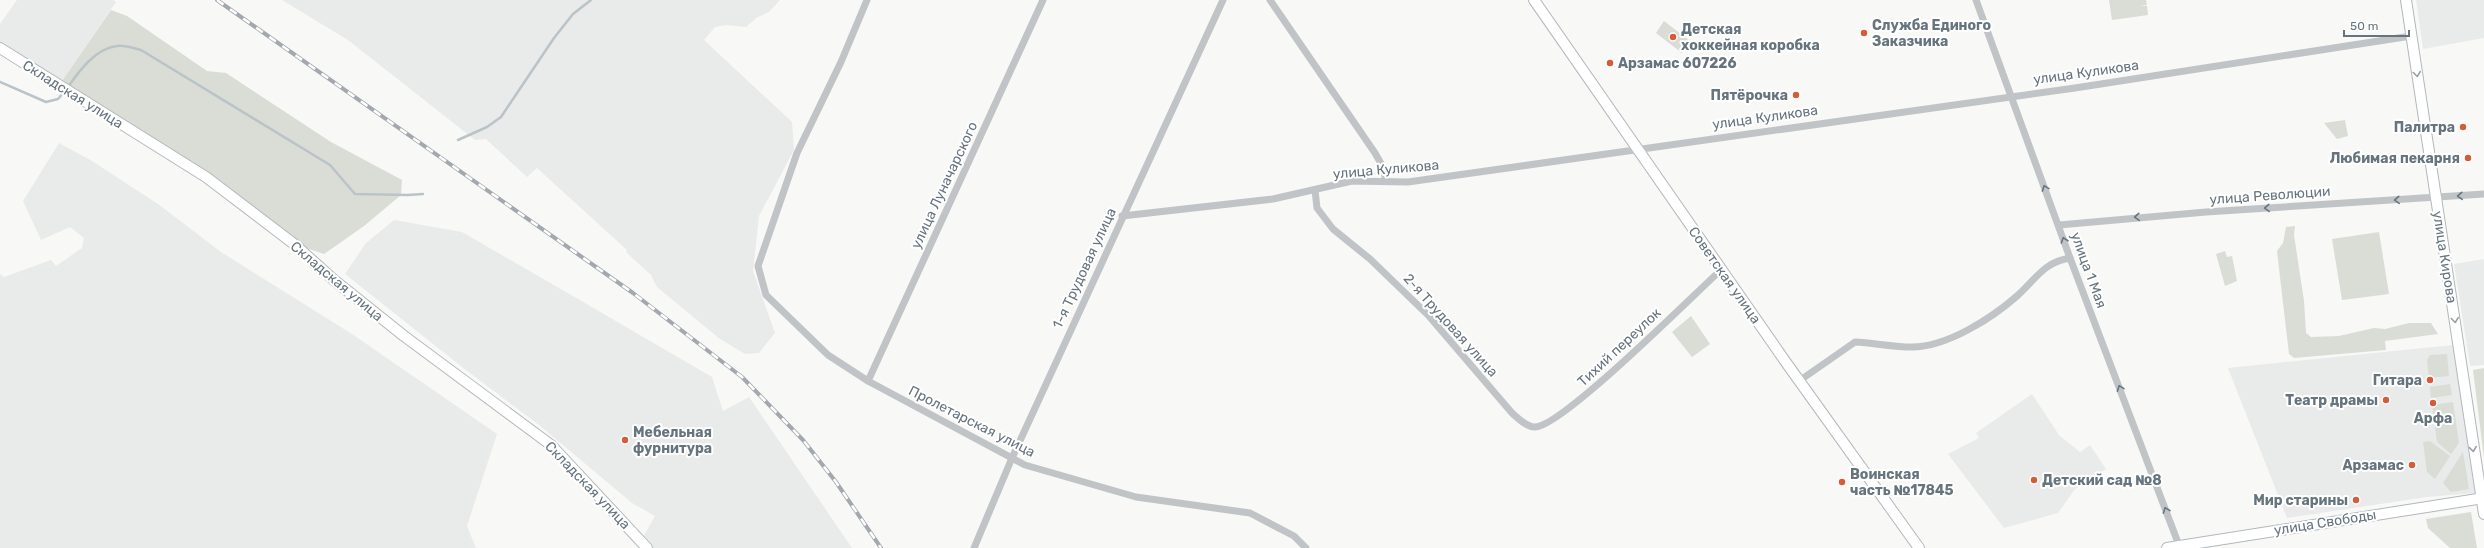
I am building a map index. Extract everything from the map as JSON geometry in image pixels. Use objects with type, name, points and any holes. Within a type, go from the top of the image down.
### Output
[{"type":"street","name":"Пролетарская улица","points":[[867,0],[841,62],[797,153],[758,266],[766,295],[828,355],[868,382],[1025,465],[1136,497],[1250,513],[1294,536],[1306,548]]},
{"type":"street","name":"улица Луначарского","points":[[868,382],[1043,0]]},
{"type":"street","name":"1-я Трудовая улица","points":[[974,548],[1012,458],[1122,216],[1223,0]]},
{"type":"street","points":[[1270,0],[1375,153],[1383,167],[1386,181]]},
{"type":"street","name":"Советская улица","points":[[1534,0],[1799,382],[1919,548]]},
{"type":"street","name":"улица 1 Мая","points":[[1976,0],[2070,258],[2179,547]]},
{"type":"street","name":"улица Кирова","points":[[2406,0],[2484,514]]},
{"type":"street","name":"улица Куликова","points":[[1122,216],[1273,200],[1352,182],[1408,182],[2011,95],[2075,88],[2411,36]]},
{"type":"street","name":"Складская улица","points":[[0,48],[206,177],[294,244],[334,280],[404,336],[551,445],[647,548]]},
{"type":"street","name":"2-я Трудовая улица","points":[[1315,190],[1317,208],[1333,229],[1370,259],[1428,315],[1512,413],[1526,424]]},
{"type":"street","name":"улица Революции","points":[[2059,225],[2206,212],[2484,194]]},
{"type":"street","points":[[1799,382],[1855,342],[1882,343],[1913,347],[1930,344],[1965,331],[1991,316],[2016,296],[2044,268],[2060,260],[2070,258]]},
{"type":"street","name":"Тихий переулок","points":[[1526,424],[1535,427],[1552,421],[1584,397],[1721,270]]},
{"type":"street","name":"улица Свободы","points":[[2167,548],[2482,499]]},
{"type":"shaded area","points":[[17,0],[113,0],[116,2],[62,81],[0,42],[0,24]]},
{"type":"shaded area","points":[[282,0],[780,0],[769,12],[756,18],[746,27],[726,25],[715,27],[704,40],[792,122],[794,150],[759,216],[753,271],[775,333],[759,353],[745,354],[720,339],[657,287],[651,275],[626,252],[627,250],[537,168],[527,177],[486,139],[475,140],[348,40]]},
{"type":"shaded area","points":[[2109,0],[2146,0],[2147,5],[2140,6],[2147,6],[2148,15],[2112,20]]},
{"type":"shaded area","points":[[2416,0],[2484,0],[2484,38],[2423,49]]},
{"type":"shaded area","points":[[111,10],[127,16],[207,71],[226,73],[331,142],[402,180],[401,195],[364,226],[324,254],[294,244],[62,81]]},
{"type":"shaded area","name":"Детская хоккейная коробка","points":[[1664,21],[1690,41],[1682,53],[1656,33]]},
{"type":"shaded area","points":[[2345,120],[2348,136],[2337,139],[2324,123]]},
{"type":"shaded area","points":[[59,143],[92,161],[158,204],[221,252],[352,334],[497,434],[467,526],[476,548],[0,548],[0,274],[4,277],[51,260],[56,266],[82,248],[84,238],[70,227],[41,240],[23,201]]},
{"type":"shaded area","points":[[394,220],[462,232],[590,306],[712,377],[723,411],[749,397],[852,548],[651,548],[643,537],[655,516],[632,503],[539,425],[462,367],[345,274],[366,243]]},
{"type":"shaded area","points":[[2295,226],[2294,235],[2304,301],[2306,333],[2311,337],[2339,336],[2374,328],[2385,329],[2409,323],[2431,323],[2438,334],[2385,341],[2386,350],[2294,358],[2289,354],[2277,251],[2283,243],[2286,227]]},
{"type":"shaded area","points":[[2379,232],[2389,294],[2342,300],[2332,239]]},
{"type":"shaded area","points":[[2225,251],[2227,257],[2232,256],[2237,281],[2225,286],[2216,254]]},
{"type":"shaded area","points":[[2484,259],[2484,365],[2470,366],[2454,264]]},
{"type":"shaded area","points":[[1691,316],[1710,344],[1692,357],[1672,332]]},
{"type":"shaded area","points":[[2453,345],[2475,493],[2427,497],[2287,518],[2228,368]]},
{"type":"shaded area","points":[[2447,354],[2449,376],[2429,378],[2427,360],[2430,355]]},
{"type":"shaded area","points":[[2484,368],[2484,458],[2473,370]]},
{"type":"shaded area","points":[[2450,384],[2452,395],[2431,398],[2430,387]]},
{"type":"shaded area","points":[[2032,394],[2059,435],[2080,452],[2090,445],[2106,469],[2075,489],[2058,513],[2004,528],[1948,454],[1979,438],[1976,433]]},
{"type":"shaded area","points":[[2453,402],[2459,443],[2451,454],[2437,442],[2432,405]]},
{"type":"shaded area","points":[[2430,441],[2450,456],[2435,479],[2427,472],[2423,442]]},
{"type":"shaded area","points":[[2463,452],[2469,489],[2451,492],[2443,483]]},
{"type":"shaded area","points":[[2471,512],[2477,548],[2450,548],[2428,528],[2426,519]]},
{"type":"waterway","points":[[458,140],[487,127],[501,117],[554,38],[573,14],[591,0]]},
{"type":"waterway","points":[[68,87],[89,61],[102,51],[120,46],[141,50],[330,165],[355,194],[423,194]]},
{"type":"waterway","points":[[0,82],[46,102],[58,99],[65,91]]},
{"type":"railway","points":[[217,0],[633,293],[742,377],[803,440],[836,482],[881,548]]},
{"type":"place","name":"Служба Единого Заказчика","points":[[1864,33]]},
{"type":"place","name":"Детская хоккейная коробка","points":[[1673,37]]},
{"type":"place","name":"Арзамас 607226","points":[[1610,63]]},
{"type":"place","name":"Пятёрочка","points":[[1796,95]]},
{"type":"place","name":"Палитра","points":[[2463,127]]},
{"type":"place","name":"Любимая пекарня","points":[[2468,158]]},
{"type":"place","name":"Гитара","points":[[2430,380]]},
{"type":"place","name":"Театр драмы","points":[[2386,400]]},
{"type":"place","name":"Арфа","points":[[2433,403]]},
{"type":"place","name":"Мебельная фурнитура","points":[[625,440]]},
{"type":"place","name":"Арзамас","points":[[2412,465]]},
{"type":"place","name":"Детский сад №8","points":[[2034,480]]},
{"type":"place","name":"Воинская часть №17845","points":[[1842,482]]},
{"type":"place","name":"Мир старины","points":[[2356,500]]}]
